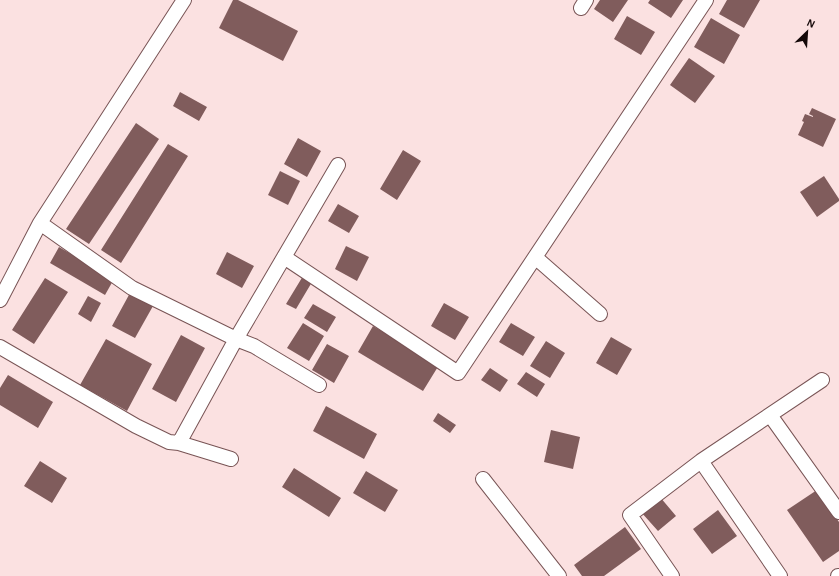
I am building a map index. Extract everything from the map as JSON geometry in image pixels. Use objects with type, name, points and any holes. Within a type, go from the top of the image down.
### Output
[{"type":"street","points":[[0,300],[40,223],[184,0]]},
{"type":"street","points":[[284,257],[458,373],[706,0]]},
{"type":"street","points":[[179,443],[236,339],[338,165]]},
{"type":"street","points":[[40,223],[132,288],[236,339],[254,346],[319,386]]},
{"type":"street","points":[[535,257],[600,314]]},
{"type":"street","points":[[0,347],[136,426],[170,442],[179,443],[231,459]]},
{"type":"street","points":[[672,576],[630,515],[701,461],[822,380]]},
{"type":"street","points":[[770,414],[839,512]]},
{"type":"street","points":[[701,461],[780,576]]},
{"type":"street","points":[[483,479],[559,576]]},
{"type":"building","points":[[233,0],[238,0],[298,31],[283,61],[219,28]]},
{"type":"building","points":[[600,0],[628,0],[613,22],[594,9]]},
{"type":"building","points":[[650,0],[683,0],[671,18],[648,3]]},
{"type":"building","points":[[727,0],[760,0],[744,28],[719,14]]},
{"type":"building","points":[[627,16],[655,32],[641,55],[614,39]]},
{"type":"building","points":[[711,18],[740,35],[724,64],[694,47]]},
{"type":"building","points":[[689,58],[715,76],[695,103],[670,85]]},
{"type":"building","points":[[180,92],[207,107],[199,121],[173,106]]},
{"type":"building","points":[[812,108],[836,119],[823,147],[798,135],[804,122],[802,121],[805,114],[813,117],[809,114]]},
{"type":"building","points":[[136,123],[159,139],[89,244],[66,229]]},
{"type":"building","points":[[298,138],[321,151],[307,177],[284,164]]},
{"type":"building","points":[[168,144],[188,156],[121,263],[101,250]]},
{"type":"building","points":[[403,150],[421,161],[397,200],[380,189]]},
{"type":"building","points":[[280,171],[300,181],[288,205],[268,195]]},
{"type":"building","points":[[824,176],[839,201],[817,217],[800,192]]},
{"type":"building","points":[[338,204],[359,216],[349,233],[328,221]]},
{"type":"building","points":[[346,246],[369,257],[357,281],[335,269]]},
{"type":"building","points":[[59,247],[114,279],[105,295],[50,263]]},
{"type":"building","points":[[227,252],[254,266],[242,288],[216,274]]},
{"type":"building","points":[[303,276],[312,282],[296,309],[286,304]]},
{"type":"building","points":[[45,278],[68,292],[34,344],[12,330]]},
{"type":"building","points":[[130,293],[153,306],[135,338],[112,326]]},
{"type":"building","points":[[88,296],[101,303],[91,322],[78,314]]},
{"type":"building","points":[[444,303],[469,317],[455,340],[431,326]]},
{"type":"building","points":[[313,304],[336,317],[327,332],[304,318]]},
{"type":"building","points":[[303,323],[324,336],[309,361],[287,348]]},
{"type":"building","points":[[511,323],[535,337],[523,356],[499,342]]},
{"type":"building","points":[[373,326],[439,365],[423,391],[358,352]]},
{"type":"building","points":[[181,335],[205,348],[176,402],[152,389]]},
{"type":"building","points":[[611,337],[632,349],[617,375],[596,363]]},
{"type":"building","points":[[106,339],[152,364],[127,411],[80,385]]},
{"type":"building","points":[[546,341],[565,353],[550,378],[530,366]]},
{"type":"building","points":[[327,344],[349,356],[334,383],[312,370]]},
{"type":"building","points":[[490,368],[508,380],[500,392],[481,380]]},
{"type":"building","points":[[526,372],[545,384],[537,397],[517,384]]},
{"type":"building","points":[[8,375],[53,402],[38,428],[0,405],[0,388]]},
{"type":"building","points":[[326,406],[377,434],[364,459],[313,431]]},
{"type":"building","points":[[438,413],[456,425],[450,433],[433,421]]},
{"type":"building","points":[[551,430],[580,437],[573,469],[544,462]]},
{"type":"building","points":[[40,461],[67,478],[52,503],[24,486]]},
{"type":"building","points":[[294,468],[341,498],[329,517],[282,487]]},
{"type":"building","points":[[366,471],[398,490],[385,512],[353,493]]},
{"type":"building","points":[[817,490],[839,522],[839,551],[823,562],[787,510]]},
{"type":"building","points":[[660,497],[676,516],[658,531],[641,512]]},
{"type":"building","points":[[718,510],[737,536],[712,554],[693,529]]},
{"type":"building","points":[[625,527],[641,549],[604,576],[582,576],[574,565]]}]
